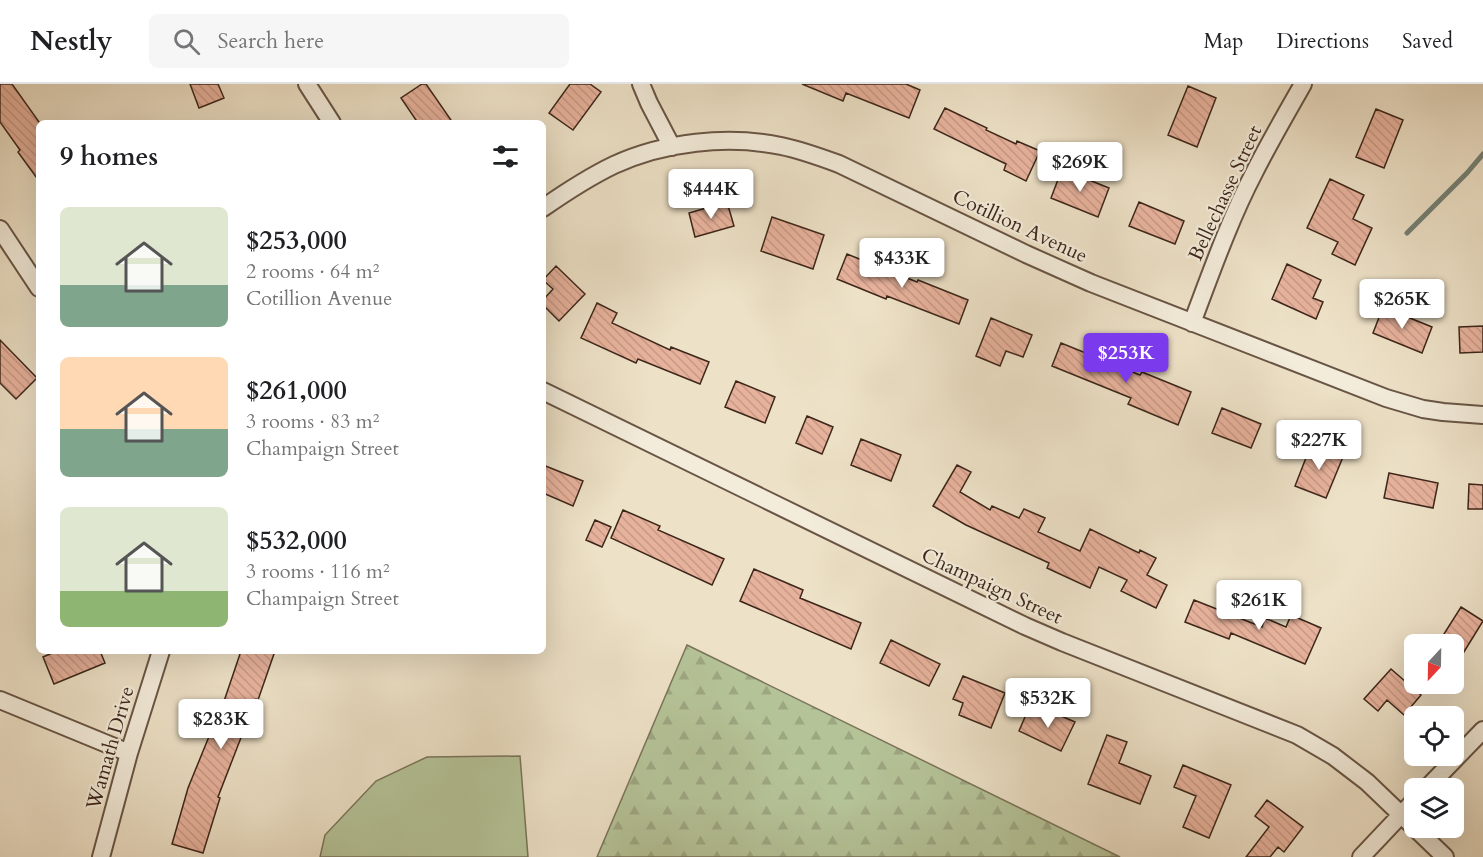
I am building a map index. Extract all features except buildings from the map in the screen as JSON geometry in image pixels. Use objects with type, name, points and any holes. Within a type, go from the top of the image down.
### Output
[{"type":"street","points":[[307,84],[330,120]]},
{"type":"street","points":[[641,84],[672,147]]},
{"type":"street","name":"Bellechasse Street","points":[[1192,323],[1216,258],[1240,204],[1303,84]]},
{"type":"street","name":"Cotillion Avenue","points":[[546,206],[582,182],[647,153],[704,142],[743,141],[780,146],[816,155],[839,164],[1091,283],[1386,398],[1423,409],[1483,415]]},
{"type":"street","points":[[0,229],[36,283]]},
{"type":"street","name":"Champaign Street","points":[[546,392],[1025,627],[1297,735],[1334,756],[1367,782],[1402,815]]},
{"type":"street","name":"Wamath Drive","points":[[101,857],[129,753],[160,654]]},
{"type":"street","points":[[0,700],[129,753]]},
{"type":"street","points":[[1437,778],[1483,730]]},
{"type":"street","points":[[1361,857],[1404,813]]},
{"type":"street","name":"Champaign Street","points":[[1425,838],[1445,857]]},
{"type":"green space","points":[[687,645],[1120,857],[597,857]]},
{"type":"green space","points":[[520,756],[528,857],[320,857],[325,835],[376,781],[427,757]]},
{"type":"waterway","points":[[1407,233],[1483,154]]}]
